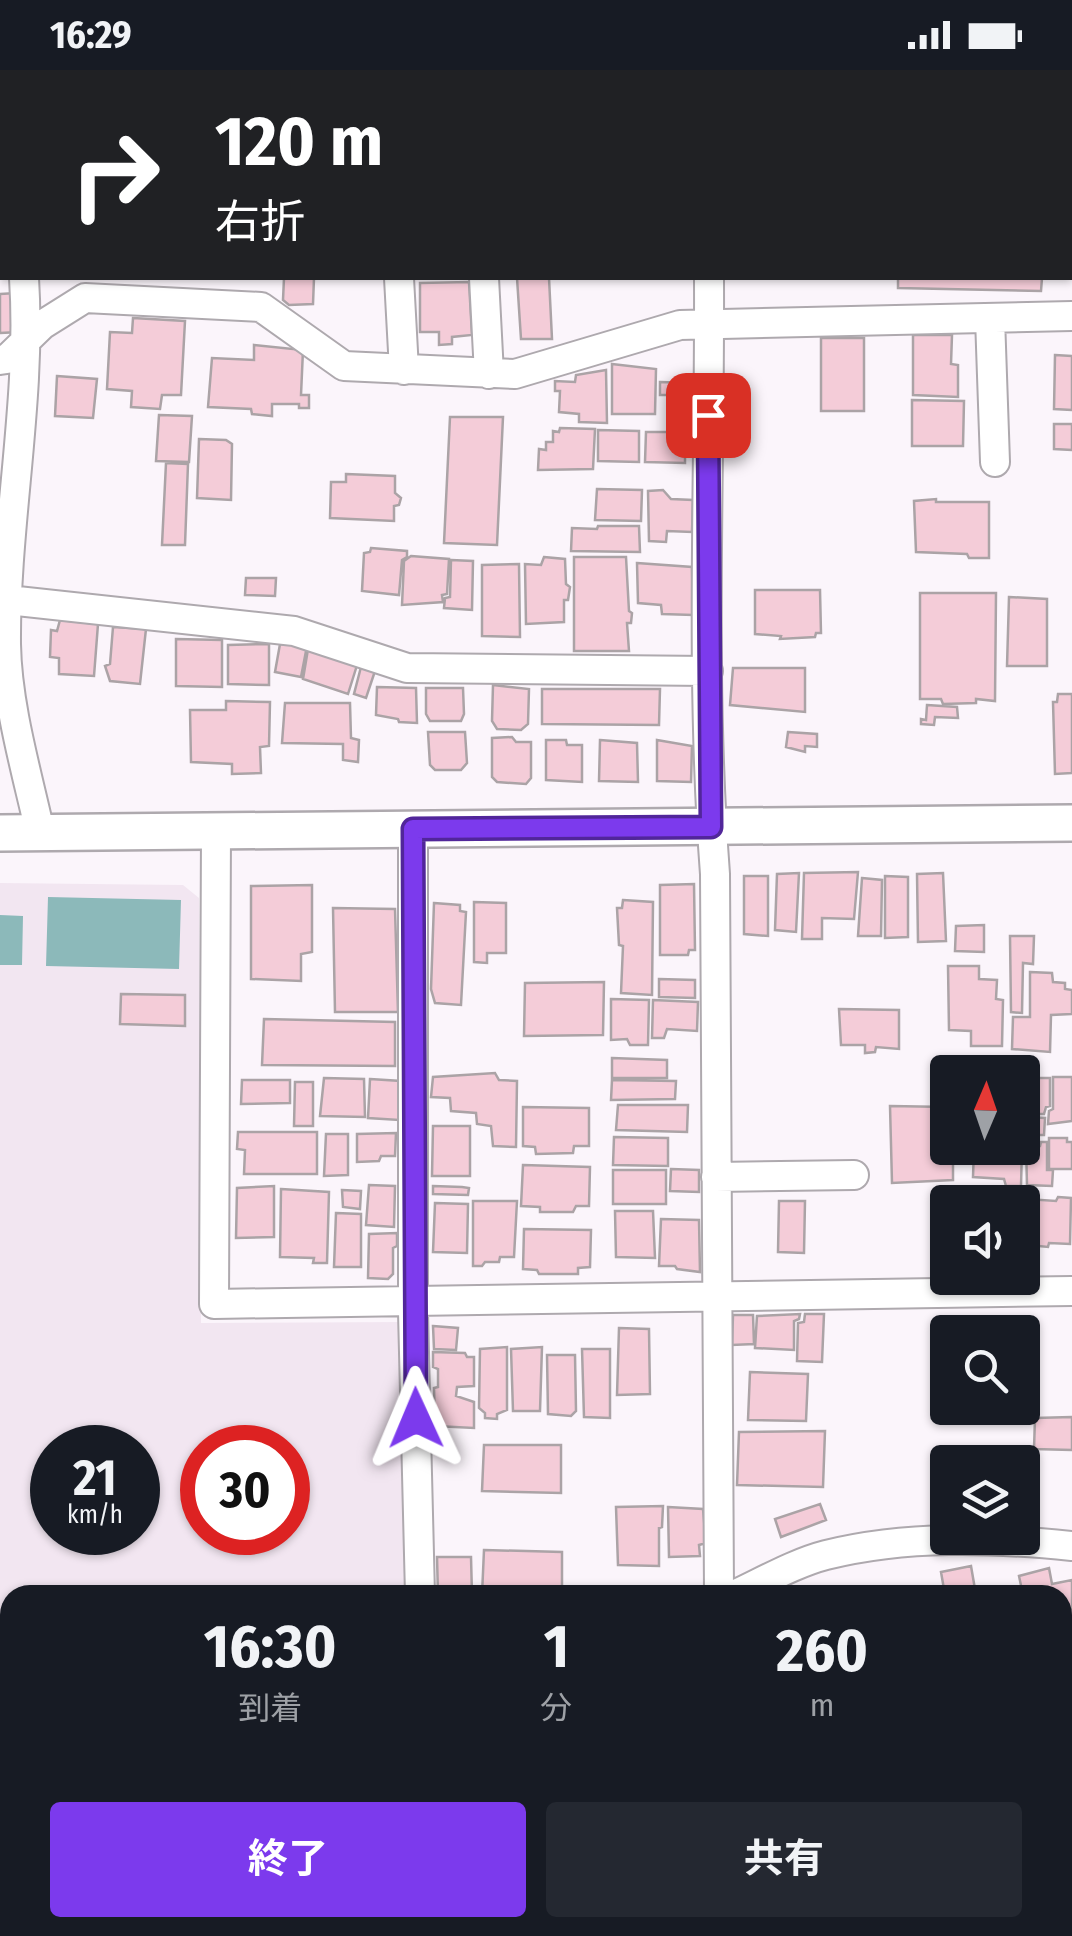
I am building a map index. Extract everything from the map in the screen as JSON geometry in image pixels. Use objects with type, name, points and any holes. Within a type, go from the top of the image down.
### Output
[{"type":"street","points":[[24,280],[26,341],[6,556],[6,648],[20,749],[40,832]]},
{"type":"street","points":[[399,280],[404,370]]},
{"type":"street","points":[[484,280],[488,374]]},
{"type":"street","points":[[709,280],[708,671],[715,874],[720,1585]]},
{"type":"street","points":[[0,360],[7,359],[42,325],[85,298],[236,291],[344,366],[488,374],[516,374],[680,325],[1072,316]]},
{"type":"street","points":[[990,318],[995,462]]},
{"type":"street","points":[[8,600],[294,631],[407,668],[708,671]]},
{"type":"street","points":[[0,833],[1072,823]]},
{"type":"street","points":[[413,829],[413,1301],[420,1585]]},
{"type":"street","points":[[216,831],[214,1304],[1072,1291]]},
{"type":"street","points":[[716,1176],[854,1175]]},
{"type":"street","points":[[757,1585],[823,1556],[894,1543],[940,1539],[1072,1546]]},
{"type":"shaded area","points":[[0,883],[183,885],[199,898],[201,1323],[405,1322],[408,1585],[0,1585]]},
{"type":"water","points":[[48,897],[181,900],[179,969],[46,966]]},
{"type":"water","points":[[0,915],[23,916],[22,965],[0,965]]},
{"type":"building","points":[[284,280],[314,280],[313,304],[289,305],[283,300]]},
{"type":"building","points":[[517,280],[549,280],[552,339],[521,339]]},
{"type":"building","points":[[898,280],[1042,280],[1041,291],[898,288]]},
{"type":"building","points":[[469,282],[472,335],[452,337],[452,344],[439,345],[439,332],[420,332],[420,283]]},
{"type":"building","points":[[16,293],[19,332],[0,333],[0,294]]},
{"type":"building","points":[[133,318],[185,321],[181,395],[162,395],[160,409],[131,407],[132,391],[107,389],[110,332],[132,333]]},
{"type":"building","points":[[913,335],[952,335],[951,364],[958,365],[958,397],[913,395]]},
{"type":"building","points":[[821,338],[864,338],[864,411],[821,411]]},
{"type":"building","points":[[254,345],[303,350],[301,395],[309,395],[309,408],[272,404],[272,416],[252,414],[251,409],[208,407],[212,358],[254,360]]},
{"type":"building","points":[[1055,355],[1072,356],[1072,410],[1054,409]]},
{"type":"building","points":[[612,364],[656,369],[655,414],[612,414]]},
{"type":"building","points":[[606,370],[607,423],[579,422],[579,414],[559,412],[560,391],[555,391],[555,381],[575,382],[576,375]]},
{"type":"building","points":[[57,376],[97,379],[93,418],[55,416]]},
{"type":"building","points":[[660,382],[688,383],[688,395],[660,395]]},
{"type":"building","points":[[912,400],[964,401],[963,446],[912,446]]},
{"type":"building","points":[[159,415],[192,416],[189,462],[156,461]]},
{"type":"building","points":[[450,417],[503,417],[497,545],[444,543]]},
{"type":"building","points":[[1054,424],[1072,424],[1072,450],[1054,449]]},
{"type":"building","points":[[560,428],[595,429],[593,469],[538,470],[539,449],[546,450],[546,442],[553,442],[553,431],[559,432]]},
{"type":"building","points":[[598,430],[639,431],[639,462],[598,461]]},
{"type":"building","points":[[646,432],[685,432],[685,463],[645,462]]},
{"type":"building","points":[[199,439],[226,440],[232,444],[231,500],[197,498]]},
{"type":"building","points":[[166,463],[188,464],[185,545],[162,545]]},
{"type":"building","points":[[346,474],[395,476],[395,493],[401,498],[399,505],[394,506],[394,521],[330,518],[331,482],[346,482]]},
{"type":"building","points":[[597,489],[642,490],[641,521],[595,520]]},
{"type":"building","points":[[663,490],[671,499],[693,500],[692,532],[667,531],[666,542],[649,541],[648,491]]},
{"type":"building","points":[[914,501],[989,502],[989,558],[916,552]]},
{"type":"building","points":[[639,526],[640,552],[571,551],[572,528]]},
{"type":"building","points":[[371,548],[407,551],[402,560],[399,595],[362,591],[364,553]]},
{"type":"building","points":[[411,556],[449,559],[443,602],[402,605],[404,561]]},
{"type":"building","points":[[544,557],[565,559],[566,584],[570,587],[568,600],[564,600],[564,622],[526,624],[525,564],[541,565]]},
{"type":"building","points":[[574,557],[626,557],[632,613],[631,623],[627,623],[629,651],[574,651]]},
{"type":"building","points":[[451,560],[473,561],[472,610],[444,608],[445,598],[450,597]]},
{"type":"building","points":[[637,563],[692,567],[693,615],[662,614],[661,605],[638,603]]},
{"type":"building","points":[[519,564],[520,637],[482,636],[482,565]]},
{"type":"building","points":[[246,578],[276,578],[275,596],[245,595]]},
{"type":"building","points":[[755,590],[820,590],[821,633],[815,637],[780,639],[781,636],[755,634]]},
{"type":"building","points":[[920,593],[996,593],[995,701],[976,699],[976,703],[943,704],[941,699],[920,699]]},
{"type":"building","points":[[1009,597],[1047,599],[1047,666],[1007,666]]},
{"type":"building","points":[[60,620],[98,624],[94,676],[59,674],[59,658],[50,657],[51,630],[57,631]]},
{"type":"building","points":[[113,627],[146,629],[140,684],[110,681],[105,666],[110,664]]},
{"type":"building","points":[[176,639],[222,640],[222,687],[176,686]]},
{"type":"building","points":[[269,644],[269,685],[228,684],[228,645]]},
{"type":"building","points":[[280,644],[307,646],[301,677],[275,672]]},
{"type":"building","points":[[308,649],[358,662],[348,694],[303,679]]},
{"type":"building","points":[[361,667],[375,671],[366,698],[354,694]]},
{"type":"building","points":[[733,668],[805,668],[805,712],[730,705]]},
{"type":"building","points":[[493,685],[529,689],[528,724],[521,730],[497,729],[492,721]]},
{"type":"building","points":[[377,687],[416,688],[417,723],[376,715]]},
{"type":"building","points":[[426,688],[463,688],[461,721],[430,721],[426,714]]},
{"type":"building","points":[[542,689],[660,689],[659,725],[542,724]]},
{"type":"building","points":[[1058,694],[1072,694],[1072,773],[1055,774],[1053,702],[1057,702]]},
{"type":"building","points":[[226,701],[270,702],[269,746],[260,747],[261,773],[232,774],[232,764],[191,762],[190,710],[226,710]]},
{"type":"building","points":[[285,703],[350,703],[351,738],[359,740],[358,762],[343,760],[343,744],[282,743]]},
{"type":"building","points":[[927,705],[957,707],[958,718],[935,717],[934,725],[921,724],[921,719],[926,720]]},
{"type":"building","points":[[428,732],[465,732],[467,763],[461,770],[435,770],[430,765]]},
{"type":"building","points":[[788,732],[817,734],[817,747],[805,746],[805,752],[786,747]]},
{"type":"building","points":[[512,737],[516,742],[531,742],[531,778],[526,784],[497,782],[492,777],[492,738]]},
{"type":"building","points":[[546,740],[582,745],[582,782],[546,780]]},
{"type":"building","points":[[600,740],[637,743],[638,782],[599,781]]},
{"type":"building","points":[[657,740],[692,746],[691,782],[657,781]]},
{"type":"building","points":[[858,872],[854,919],[822,918],[822,939],[802,939],[804,873]]},
{"type":"building","points":[[799,873],[796,932],[775,930],[777,874]]},
{"type":"building","points":[[943,873],[946,941],[918,942],[917,874]]},
{"type":"building","points":[[744,876],[768,876],[768,936],[744,934]]},
{"type":"building","points":[[885,876],[908,877],[908,937],[885,938]]},
{"type":"building","points":[[862,878],[882,880],[881,936],[858,936]]},
{"type":"building","points":[[694,884],[695,950],[689,950],[688,955],[660,955],[660,885]]},
{"type":"building","points":[[312,885],[312,952],[301,954],[301,981],[251,979],[251,886]]},
{"type":"building","points":[[623,900],[653,902],[652,995],[621,993],[623,946],[619,945],[617,908],[622,908]]},
{"type":"building","points":[[474,902],[506,903],[506,953],[487,953],[487,963],[474,962]]},
{"type":"building","points":[[434,903],[460,905],[460,911],[466,912],[461,1005],[435,1003],[431,989]]},
{"type":"building","points":[[333,908],[395,909],[398,1012],[335,1012]]},
{"type":"building","points":[[984,925],[984,952],[955,951],[956,926]]},
{"type":"building","points":[[1010,936],[1034,936],[1033,964],[1023,963],[1022,1013],[1011,1012]]},
{"type":"building","points":[[948,966],[979,966],[979,979],[997,980],[996,999],[1003,1000],[1002,1046],[971,1046],[971,1031],[949,1030]]},
{"type":"building","points":[[1030,972],[1052,973],[1053,982],[1065,983],[1065,989],[1072,990],[1072,1014],[1051,1015],[1050,1052],[1012,1049],[1013,1017],[1030,1017]]},
{"type":"building","points":[[659,979],[695,980],[695,998],[659,997]]},
{"type":"building","points":[[604,982],[603,1035],[524,1036],[525,983]]},
{"type":"building","points":[[121,994],[185,995],[185,1026],[120,1024]]},
{"type":"building","points":[[611,999],[649,1000],[648,1045],[630,1045],[627,1039],[611,1040]]},
{"type":"building","points":[[653,1000],[698,1002],[697,1031],[667,1029],[664,1038],[652,1038]]},
{"type":"building","points":[[839,1009],[899,1010],[899,1049],[876,1047],[875,1052],[865,1053],[865,1045],[841,1045]]},
{"type":"building","points":[[264,1019],[395,1022],[395,1066],[262,1065]]},
{"type":"building","points":[[612,1058],[667,1060],[667,1078],[612,1078]]},
{"type":"building","points":[[495,1073],[499,1080],[517,1081],[516,1147],[493,1146],[491,1126],[477,1124],[476,1113],[451,1111],[450,1098],[431,1097],[433,1077]]},
{"type":"building","points":[[1053,1077],[1072,1077],[1072,1121],[1048,1124],[1049,1111],[1053,1109]]},
{"type":"building","points":[[324,1078],[364,1079],[365,1117],[320,1116]]},
{"type":"building","points":[[1040,1078],[1050,1078],[1050,1106],[1040,1114]]},
{"type":"building","points":[[370,1079],[401,1081],[399,1120],[368,1118]]},
{"type":"building","points":[[242,1080],[290,1080],[290,1103],[241,1104]]},
{"type":"building","points":[[612,1080],[676,1081],[675,1099],[611,1100]]},
{"type":"building","points":[[295,1082],[313,1082],[313,1126],[294,1126]]},
{"type":"building","points":[[618,1105],[688,1105],[687,1132],[616,1130]]},
{"type":"building","points":[[890,1106],[930,1107],[930,1165],[953,1165],[953,1180],[892,1183]]},
{"type":"building","points":[[523,1107],[589,1108],[589,1146],[574,1146],[573,1153],[536,1154],[535,1147],[523,1146]]},
{"type":"building","points":[[1040,1118],[1045,1118],[1044,1135],[1040,1135]]},
{"type":"building","points":[[433,1126],[470,1126],[470,1176],[432,1176]]},
{"type":"building","points":[[238,1132],[317,1132],[317,1174],[244,1174],[245,1150],[237,1149]]},
{"type":"building","points":[[396,1133],[395,1156],[357,1162],[357,1134]]},
{"type":"building","points":[[326,1134],[348,1134],[348,1175],[324,1176]]},
{"type":"building","points":[[614,1137],[668,1138],[668,1166],[613,1165]]},
{"type":"building","points":[[1049,1138],[1067,1138],[1067,1142],[1072,1142],[1072,1169],[1049,1169]]},
{"type":"building","points":[[1047,1142],[1047,1170],[1053,1170],[1052,1186],[1027,1185],[1026,1165],[1040,1165],[1040,1146]]},
{"type":"building","points":[[523,1165],[590,1167],[589,1206],[576,1206],[573,1212],[540,1212],[540,1207],[521,1206]]},
{"type":"building","points":[[973,1165],[1022,1165],[1021,1185],[1006,1185],[1004,1179],[973,1177]]},
{"type":"building","points":[[671,1169],[699,1170],[699,1192],[670,1191]]},
{"type":"building","points":[[613,1170],[666,1170],[666,1204],[613,1204]]},
{"type":"building","points":[[369,1185],[395,1186],[394,1227],[366,1225]]},
{"type":"building","points":[[274,1186],[274,1237],[236,1238],[237,1188]]},
{"type":"building","points":[[433,1186],[469,1188],[468,1195],[433,1194]]},
{"type":"building","points":[[281,1189],[329,1192],[327,1263],[313,1263],[314,1258],[280,1257]]},
{"type":"building","points":[[342,1190],[361,1191],[360,1209],[343,1207]]},
{"type":"building","points":[[1058,1197],[1071,1198],[1070,1244],[1040,1246],[1040,1200],[1056,1201]]},
{"type":"building","points":[[473,1201],[517,1201],[514,1257],[500,1257],[499,1262],[473,1266]]},
{"type":"building","points":[[779,1201],[805,1201],[804,1253],[778,1252]]},
{"type":"building","points":[[435,1203],[468,1204],[467,1253],[433,1252]]},
{"type":"building","points":[[615,1211],[653,1211],[655,1258],[616,1257]]},
{"type":"building","points":[[336,1213],[361,1214],[361,1267],[334,1267]]},
{"type":"building","points":[[661,1219],[699,1220],[700,1272],[659,1266]]},
{"type":"building","points":[[524,1229],[591,1230],[590,1267],[578,1268],[578,1274],[539,1274],[537,1270],[523,1269]]},
{"type":"building","points":[[397,1233],[393,1274],[388,1279],[368,1278],[369,1234]]},
{"type":"building","points":[[800,1314],[794,1321],[794,1350],[755,1348],[757,1316]]},
{"type":"building","points":[[805,1314],[824,1314],[822,1362],[797,1361],[798,1323],[804,1322]]},
{"type":"building","points":[[733,1315],[753,1315],[754,1344],[732,1345]]},
{"type":"building","points":[[433,1326],[458,1328],[456,1350],[434,1349]]},
{"type":"building","points":[[619,1328],[649,1329],[650,1394],[617,1395]]},
{"type":"building","points":[[507,1347],[507,1410],[497,1414],[497,1419],[485,1418],[479,1408],[480,1349]]},
{"type":"building","points":[[542,1347],[540,1411],[513,1411],[511,1349]]},
{"type":"building","points":[[582,1349],[610,1349],[610,1418],[584,1417]]},
{"type":"building","points":[[433,1352],[474,1357],[474,1386],[457,1387],[456,1396],[474,1402],[474,1428],[435,1426],[438,1369],[433,1367]]},
{"type":"building","points":[[547,1355],[575,1355],[576,1411],[571,1416],[548,1414]]},
{"type":"building","points":[[750,1372],[808,1374],[806,1421],[748,1420]]},
{"type":"building","points":[[1072,1417],[1072,1450],[1040,1449],[1040,1445],[1034,1445],[1035,1425],[1040,1425],[1040,1418]]},
{"type":"building","points":[[825,1431],[823,1487],[737,1485],[739,1432]]},
{"type":"building","points":[[484,1445],[561,1445],[561,1493],[482,1491]]},
{"type":"building","points":[[820,1504],[826,1520],[781,1537],[775,1519]]},
{"type":"building","points":[[663,1506],[659,1566],[618,1565],[616,1507]]},
{"type":"building","points":[[668,1507],[703,1509],[706,1543],[699,1545],[700,1556],[669,1557]]},
{"type":"building","points":[[484,1550],[562,1552],[562,1585],[482,1585]]},
{"type":"building","points":[[437,1557],[471,1557],[472,1585],[438,1585]]},
{"type":"building","points":[[971,1566],[974,1585],[943,1585],[941,1572]]},
{"type":"building","points":[[1049,1568],[1052,1584],[1072,1580],[1072,1585],[1021,1585],[1019,1576]]},
{"type":"route","points":[[416,1418],[413,829],[711,827],[708,415]]}]
